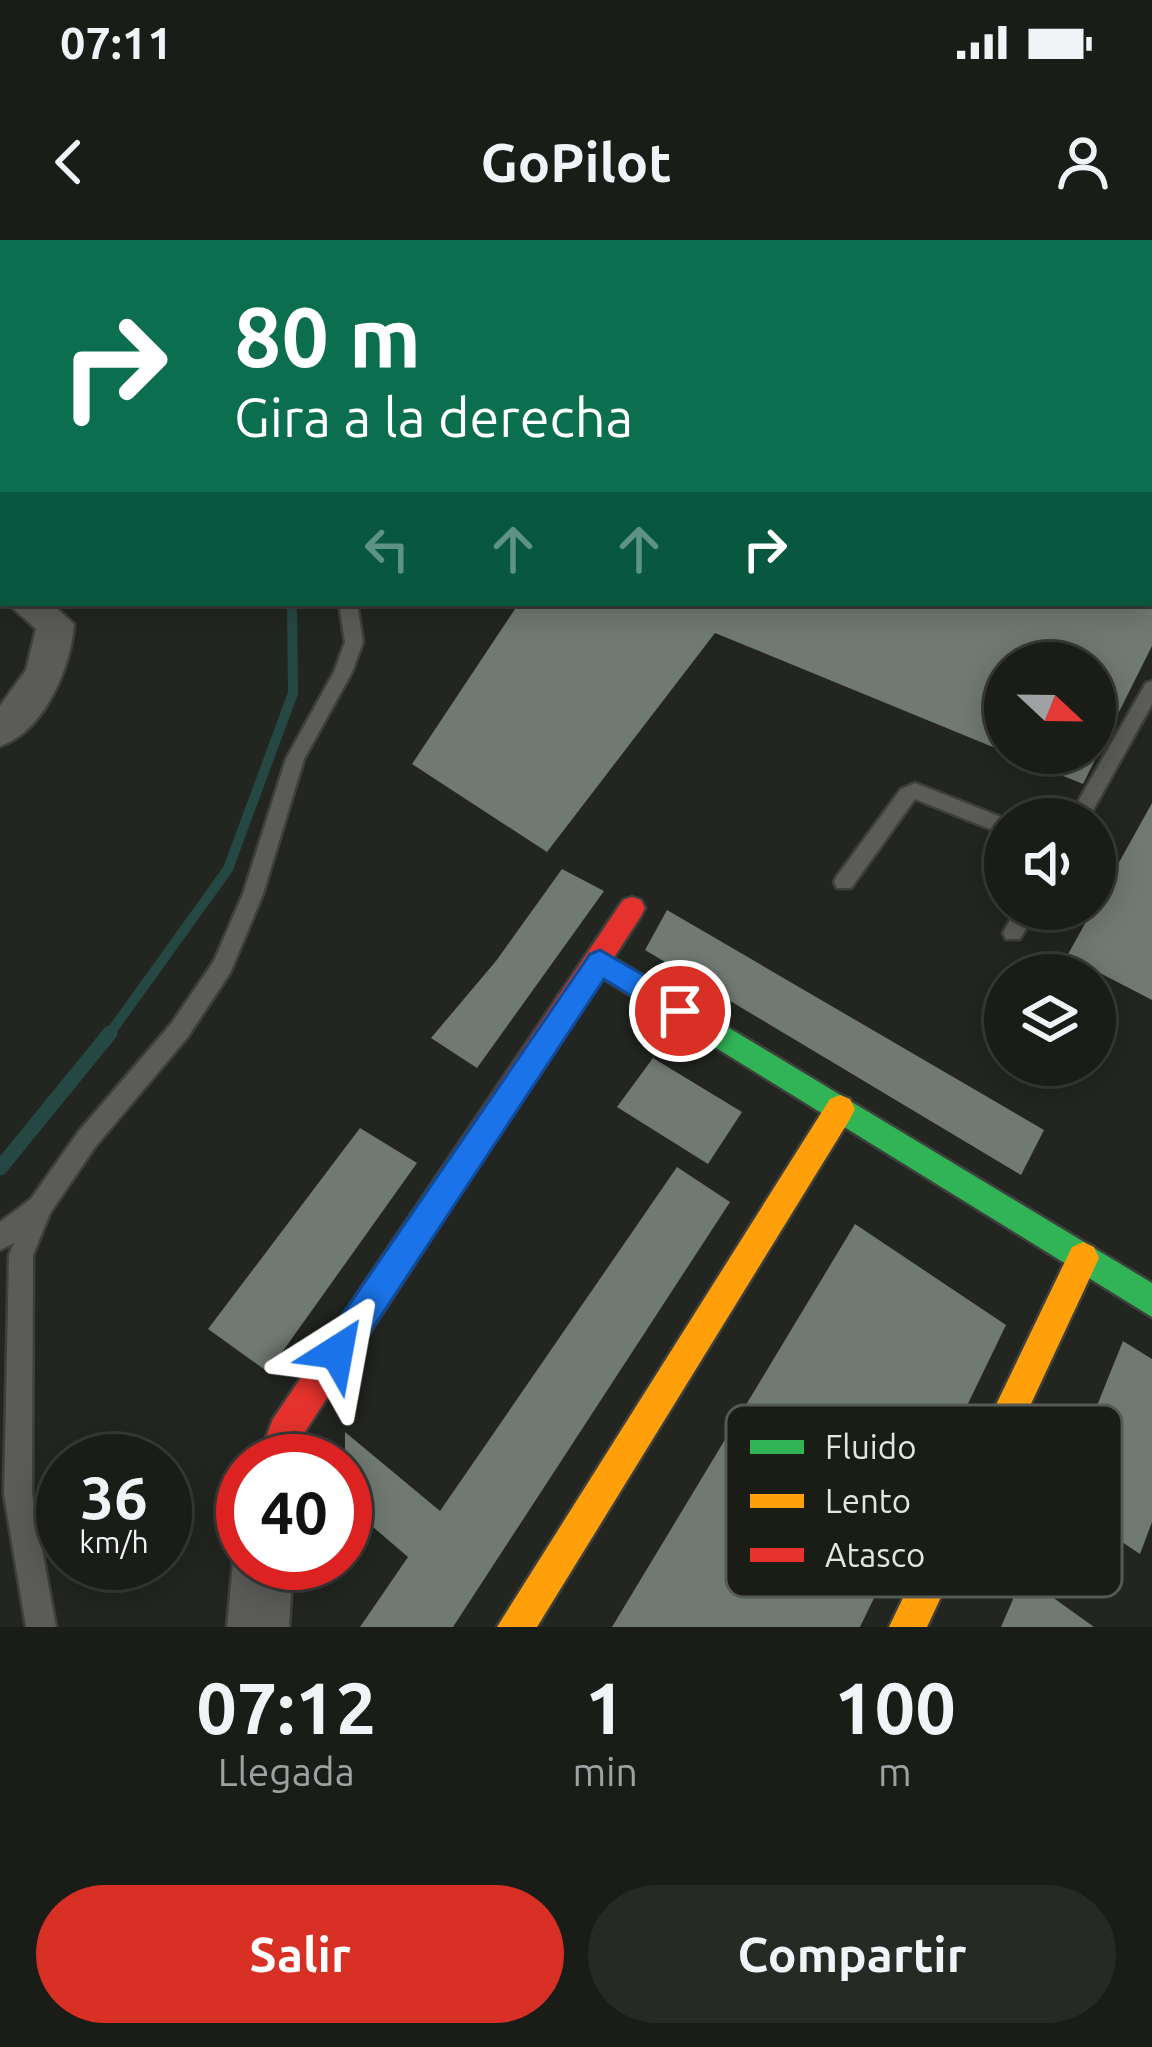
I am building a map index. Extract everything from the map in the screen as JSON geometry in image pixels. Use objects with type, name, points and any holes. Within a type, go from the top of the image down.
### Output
[{"type":"street","points":[[0,731],[44,677],[55,646],[55,624],[29,606]]},
{"type":"street","points":[[283,1434],[632,908]]},
{"type":"street","points":[[600,962],[1152,1300]]},
{"type":"street","points":[[516,1627],[840,1109]]},
{"type":"street","points":[[1013,1405],[1083,1258]]},
{"type":"street","points":[[258,1627],[261,1590]]},
{"type":"street","points":[[908,1627],[922,1597]]},
{"type":"lane","points":[[41,1627],[18,1494],[21,1255],[40,1205],[86,1139],[179,1031],[222,967],[253,894],[295,759],[343,672],[354,642],[348,606]]},
{"type":"lane","points":[[1090,798],[1152,688]]},
{"type":"lane","points":[[844,882],[908,794],[915,791],[984,819]]},
{"type":"lane","points":[[0,1238],[40,1205]]},
{"type":"building","points":[[517,606],[1152,606],[1152,646],[1116,718],[1116,642],[984,642],[984,743],[715,633],[547,852],[412,764]]},
{"type":"building","points":[[1058,774],[1088,774],[1083,784]]},
{"type":"building","points":[[1152,803],[1152,1000],[1116,981],[1116,954],[1068,954],[1081,930],[1116,930],[1116,868]]},
{"type":"building","points":[[562,869],[604,891],[477,1068],[431,1038],[496,961]]},
{"type":"building","points":[[667,910],[1044,1130],[1021,1175],[645,950]]},
{"type":"building","points":[[653,1058],[742,1112],[708,1164],[617,1107]]},
{"type":"building","points":[[360,1128],[417,1163],[268,1372],[208,1329]]},
{"type":"building","points":[[677,1167],[730,1202],[453,1627],[360,1627],[408,1557],[372,1526],[372,1454],[440,1511]]},
{"type":"building","points":[[855,1224],[1006,1325],[967,1405],[746,1405]]},
{"type":"building","points":[[1123,1341],[1152,1359],[1152,1522],[1140,1554],[1122,1542],[1122,1405],[1097,1405]]},
{"type":"building","points":[[726,1438],[726,1597],[875,1597],[860,1627],[612,1627]]},
{"type":"building","points":[[1014,1597],[1052,1597],[1094,1627],[1001,1627]]},
{"type":"waterway","points":[[108,1036],[228,869],[293,693],[292,606]]},
{"type":"waterway","points":[[0,1168],[110,1033]]},
{"type":"traffic: fast","points":[[600,962],[1152,1301]]},
{"type":"traffic: slow","points":[[516,1627],[840,1109]]},
{"type":"traffic: slow","points":[[1013,1405],[1083,1258]]},
{"type":"traffic: slow","points":[[908,1627],[922,1597]]},
{"type":"traffic: jam","points":[[284,1434],[632,908]]},
{"type":"route","points":[[337,1352],[600,962],[680,1011]]}]
